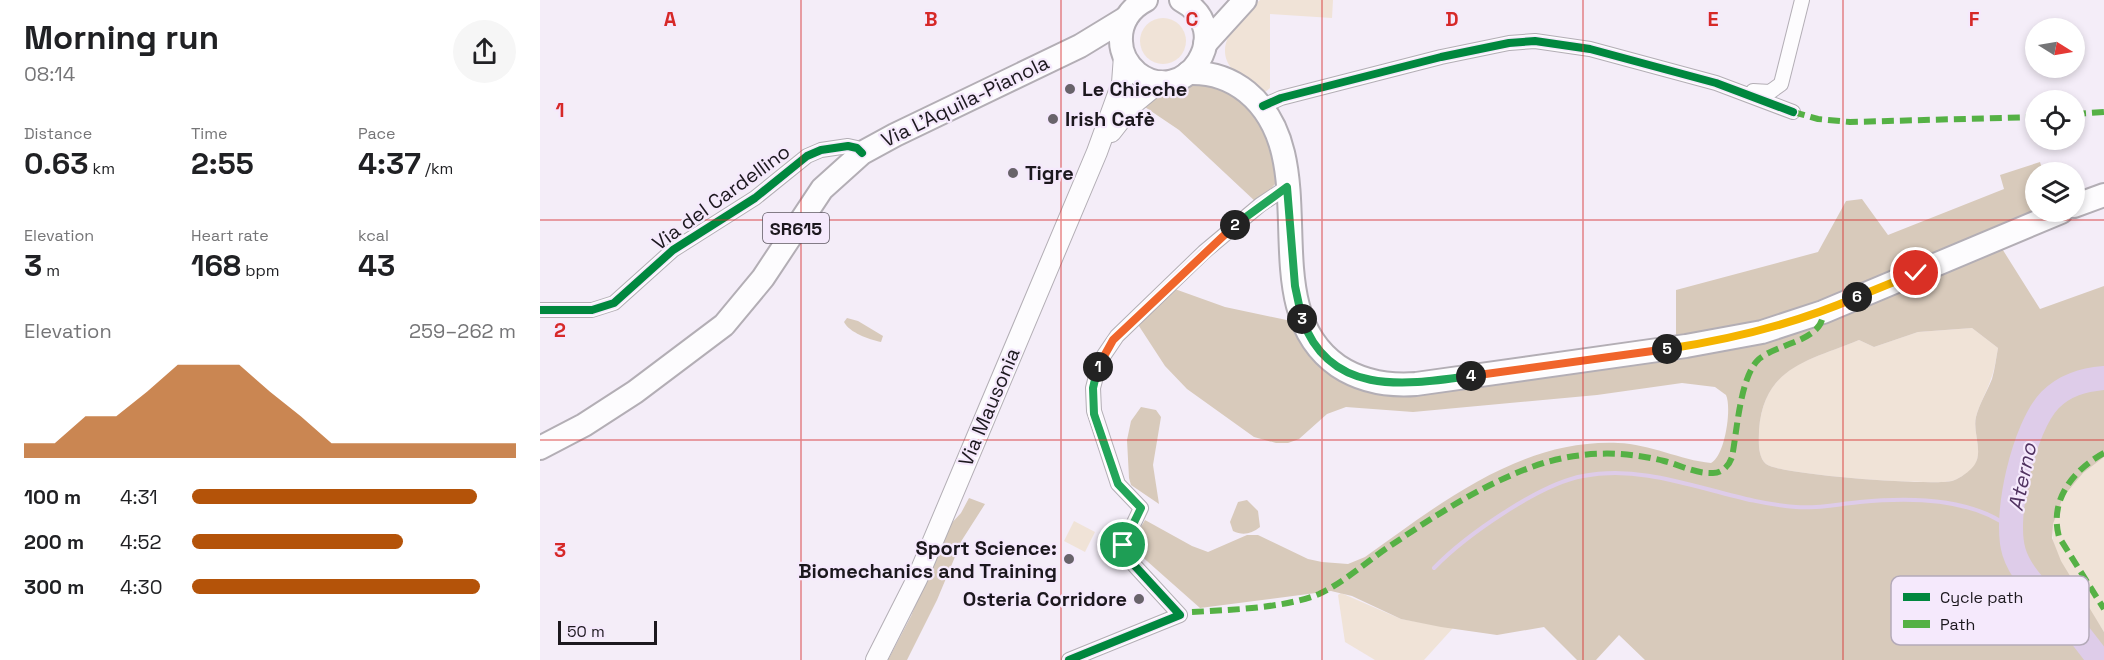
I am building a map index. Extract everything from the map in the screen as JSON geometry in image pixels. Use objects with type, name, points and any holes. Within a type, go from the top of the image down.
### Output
[{"type":"main road","name":"Via L'Aquila-Pianola","points":[[540,448],[584,425],[628,397],[729,321],[763,278],[818,195],[837,173],[862,153],[894,135],[1080,46],[1126,18],[1146,0]]},
{"type":"main road","points":[[1187,4],[1210,12],[1245,0]]},
{"type":"main road","points":[[1205,45],[1245,0]]},
{"type":"main road","points":[[1080,46],[1102,46],[1124,56],[1137,73],[1161,81],[1173,80],[1188,73],[1201,59],[1205,45],[1202,21],[1187,4]]},
{"type":"main road","points":[[1124,56],[1121,36],[1126,18]]},
{"type":"main road","points":[[1205,45],[1236,83],[1263,106],[1278,134],[1287,187],[1295,286],[1302,319],[1308,333],[1325,355],[1351,374],[1380,383],[1404,385],[1686,346],[1762,332],[1823,312],[2037,222]]},
{"type":"main road","name":"Via Mausonia","points":[[876,660],[917,579],[1097,152],[1122,83],[1124,56]]},
{"type":"main road","points":[[1188,73],[1213,75],[1236,83]]},
{"type":"main road","name":"Via Mausonia","points":[[1097,152],[1127,111],[1161,81]]},
{"type":"main road","points":[[2085,202],[2104,195]]},
{"type":"street","points":[[1738,90],[1767,93],[1779,87],[1802,0]]},
{"type":"street","points":[[1263,106],[1273,100],[1441,57],[1522,42],[1590,49],[1738,90],[1793,112]]},
{"type":"street","name":"Via del Cardellino","points":[[540,310],[592,310],[614,303],[673,250],[747,203],[814,153],[850,146],[862,153]]},
{"type":"street","points":[[1069,660],[1180,615],[1122,552],[1141,508],[1118,484],[1094,414],[1093,388],[1100,361],[1113,340],[1193,262],[1250,213],[1287,187]]},
{"type":"shaded area","points":[[1260,0],[1333,0],[1332,18],[1270,14],[1270,88],[1264,93],[1233,70],[1225,51],[1227,41],[1237,23]]},
{"type":"shaded area","points":[[1163,18],[1179,25],[1186,41],[1179,57],[1163,64],[1147,57],[1140,41],[1147,25]]},
{"type":"shaded area","points":[[1190,82],[1225,85],[1268,125],[1278,181],[1257,203],[1179,130],[1142,105],[1162,92]]},
{"type":"shaded area","points":[[2025,167],[2025,217],[1871,283],[1755,324],[1676,338],[1676,290],[1818,252],[1846,201],[1862,199],[1888,235],[2004,189],[2000,175]]},
{"type":"shaded area","points":[[2001,247],[2040,309],[2104,286],[2104,457],[2083,473],[2063,497],[2053,524],[2052,538],[2070,576],[1891,576],[1891,645],[2089,645],[2089,607],[2104,632],[2104,660],[1645,660],[1619,635],[1596,660],[1577,660],[1544,627],[1497,635],[1441,627],[1401,619],[1352,596],[1331,591],[1200,608],[1130,546],[1145,520],[1192,546],[1208,552],[1247,535],[1258,535],[1308,559],[1348,564],[1365,557],[1453,496],[1515,463],[1548,452],[1582,445],[1618,443],[1642,446],[1711,463],[1720,451],[1728,420],[1726,395],[1715,387],[1682,383],[1597,395],[1413,412],[1346,407],[1327,414],[1299,439],[1288,443],[1276,443],[1254,437],[1187,389],[1165,366],[1137,323],[1172,288],[1225,307],[1296,322],[1308,347],[1423,391],[1626,366],[1733,347]],"holes":[[[1972,328],[1998,348],[1992,379],[1976,417],[1978,457],[1971,469],[1952,481],[1916,482],[1825,476],[1777,468],[1766,464],[1761,457],[1759,430],[1763,409],[1770,392],[1780,379],[1807,361],[1859,340],[1874,347],[1918,332]]]},
{"type":"shaded area","points":[[847,318],[858,321],[883,336],[881,342],[850,329],[844,322]]},
{"type":"shaded area","points":[[1972,328],[1998,348],[1992,375],[1976,417],[1978,458],[1971,470],[1962,476],[1952,481],[1939,482],[1856,479],[1777,468],[1763,461],[1760,452],[1759,429],[1763,408],[1770,391],[1792,368],[1859,340],[1874,347],[1918,332]]},
{"type":"shaded area","points":[[1141,407],[1156,410],[1161,417],[1153,465],[1159,504],[1131,485],[1129,478],[1127,440],[1131,421]]},
{"type":"shaded area","points":[[2104,457],[2104,632],[2089,610],[2089,576],[2068,576],[2059,559],[2052,535],[2054,521],[2064,495],[2082,473]]},
{"type":"shaded area","points":[[969,498],[985,504],[962,540],[937,600],[907,660],[888,660],[911,616],[948,527],[961,513]]},
{"type":"shaded area","points":[[1247,500],[1258,511],[1260,527],[1244,534],[1233,531],[1230,522],[1238,502]]},
{"type":"shaded area","points":[[1074,521],[1095,532],[1085,552],[1064,541]]},
{"type":"shaded area","points":[[1341,593],[1401,619],[1453,628],[1424,660],[1375,660],[1345,642],[1338,595]]},
{"type":"waterway","name":"Aterno","points":[[2028,576],[2014,552],[2011,536],[2014,495],[2024,450],[2032,430],[2050,400],[2068,387],[2104,378]]},
{"type":"waterway","points":[[1434,568],[1464,541],[1525,500],[1565,481],[1610,473],[1663,478],[1769,504],[1796,507],[1899,500],[1939,502],[1978,511],[1996,518],[2012,529]]},
{"type":"waterway","name":"Aterno","points":[[2087,645],[2099,660]]},
{"type":"marked path","points":[[1793,112],[1818,119],[1850,122],[2025,117]]},
{"type":"marked path","points":[[2085,113],[2104,112]]},
{"type":"marked path","points":[[1192,612],[1274,605],[1319,594],[1464,499],[1526,469],[1562,458],[1591,454],[1635,455],[1700,472],[1719,472],[1727,466],[1732,457],[1743,391],[1753,367],[1767,354],[1816,329],[1821,322],[1823,312]]},
{"type":"marked path","points":[[2083,576],[2059,537],[2057,511],[2066,488],[2074,477],[2082,468],[2104,453]]},
{"type":"marked path","points":[[2089,585],[2104,609]]},
{"type":"cycle path","points":[[1263,106],[1281,98],[1441,57],[1509,43],[1535,41],[1590,49],[1716,83],[1793,112]]},
{"type":"cycle path","points":[[540,310],[592,310],[614,303],[673,250],[755,198],[807,156],[821,150],[848,146],[857,148],[862,153]]},
{"type":"cycle path","points":[[1069,660],[1180,615],[1123,553],[1124,544],[1141,508],[1118,484],[1094,411],[1093,388],[1100,361],[1117,336],[1204,252],[1260,205],[1287,187]]},
{"type":"place","name":"Le Chicche","points":[[1070,89]]},
{"type":"place","name":"Irish Cafè","points":[[1053,119]]},
{"type":"place","name":"Tigre","points":[[1013,173]]},
{"type":"place","name":"Sport Science: Biomechanics and Training","points":[[1069,559]]},
{"type":"place","name":"Osteria Corridore","points":[[1139,599]]},
{"type":"route","points":[[1123,545],[1141,508],[1139,503],[1127,496],[1118,484],[1094,414],[1093,388],[1100,361],[1113,340],[1193,262],[1250,213],[1287,187],[1295,286],[1299,309],[1308,333],[1318,348],[1341,368],[1351,374],[1380,383],[1416,384],[1743,336],[1783,326],[1823,312],[1916,273]]}]
